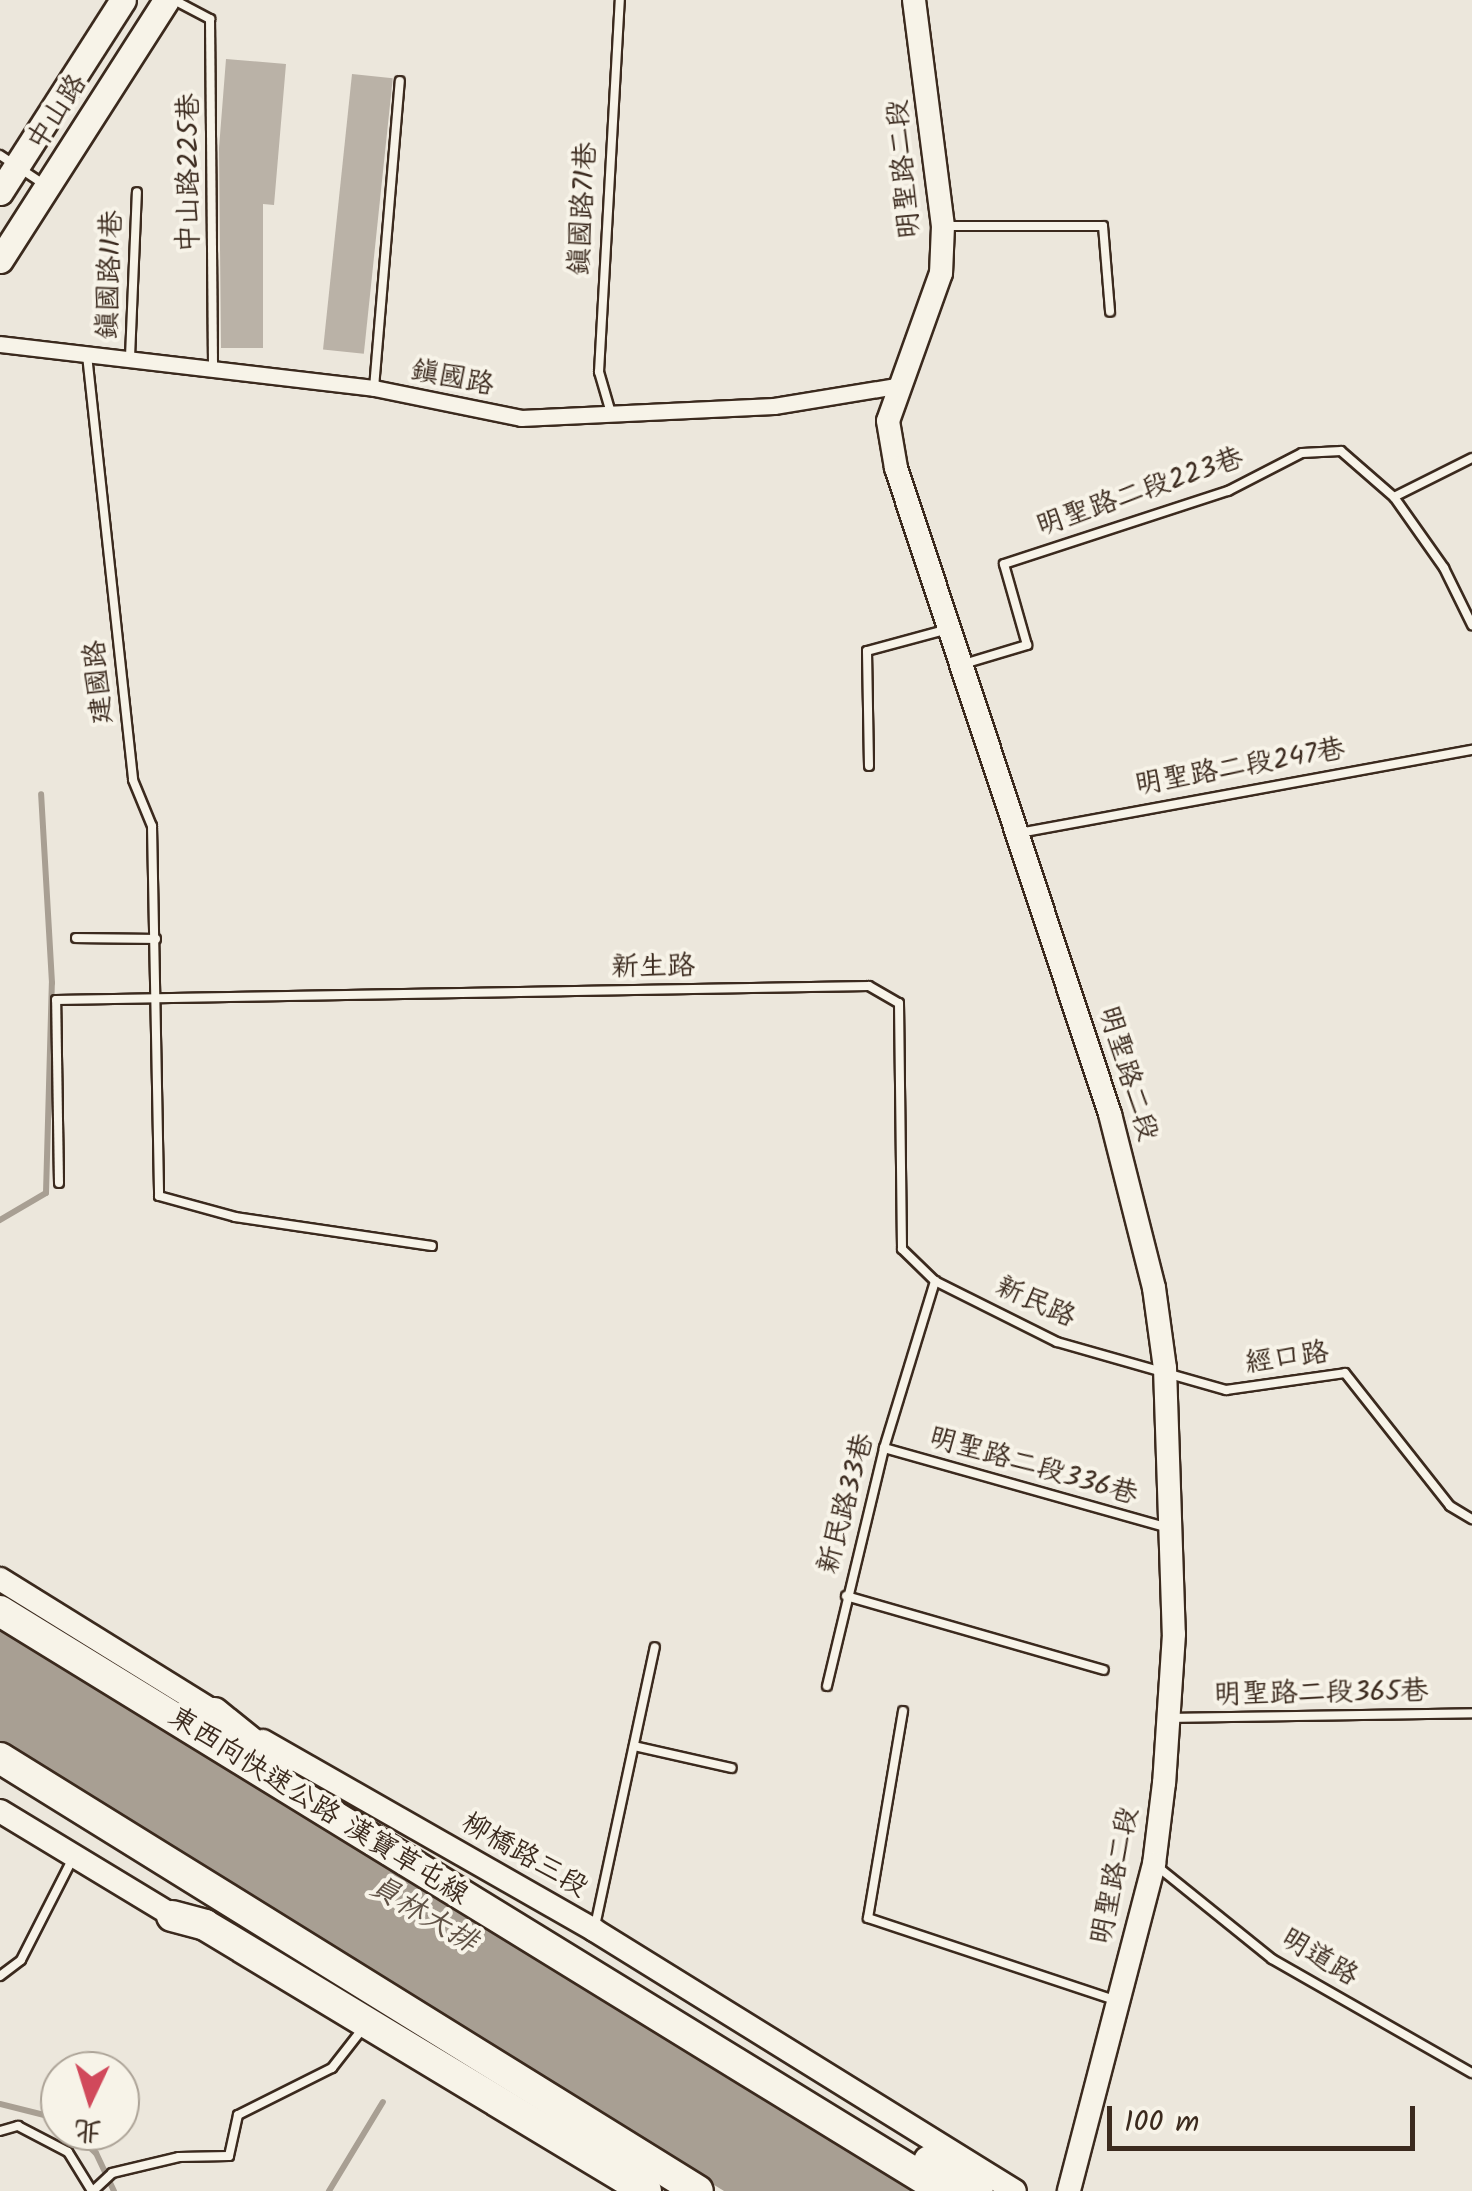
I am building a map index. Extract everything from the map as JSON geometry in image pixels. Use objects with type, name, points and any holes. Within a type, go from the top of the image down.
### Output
[{"type":"highway","name":"東西向快速公路 漢寶草屯線","points":[[0,1612],[944,2191]]},
{"type":"highway","points":[[214,1713],[286,1771],[978,2191]]},
{"type":"highway","points":[[0,1758],[698,2191]]},
{"type":"highway","points":[[172,1916],[206,1925],[646,2191]]},
{"type":"main road","name":"中山路","points":[[0,192],[8,160],[122,0]]},
{"type":"main road","name":"中山路","points":[[0,260],[166,0]]},
{"type":"street","name":"明聖路二段","points":[[914,0],[943,226],[941,272],[896,386],[888,421],[896,468],[1110,1114],[1154,1288],[1165,1368],[1170,1718],[1154,1864],[1069,2191]]},
{"type":"street","name":"鎮國路","points":[[0,344],[374,388],[521,418],[612,418],[774,406],[896,386]]},
{"type":"street","name":"柳橋路三段","points":[[0,1579],[214,1713],[594,1930],[1015,2191]]},
{"type":"street","points":[[0,1811],[619,2191]]},
{"type":"lane","name":"中山路225巷","points":[[174,0],[210,19],[213,369]]},
{"type":"lane","name":"鎮國路71巷","points":[[612,418],[599,372],[620,0]]},
{"type":"lane","points":[[374,388],[400,81]]},
{"type":"lane","points":[[8,160],[46,186]]},
{"type":"lane","name":"鎮國路11巷","points":[[130,360],[137,192]]},
{"type":"lane","points":[[943,226],[1103,226],[1110,312]]},
{"type":"lane","name":"建國路","points":[[87,355],[133,780],[152,826],[159,1196],[234,1216],[432,1246]]},
{"type":"lane","name":"明聖路二段223巷","points":[[960,664],[1027,645],[1004,564],[1228,492],[1302,453],[1341,452],[1394,497],[1444,568],[1472,625]]},
{"type":"lane","points":[[1394,497],[1472,458]]},
{"type":"lane","points":[[869,766],[868,650],[948,629]]},
{"type":"lane","name":"明聖路二段247巷","points":[[1016,833],[1472,750]]},
{"type":"lane","points":[[76,938],[156,940]]},
{"type":"lane","name":"新生路","points":[[158,1002],[870,986],[899,1004],[902,1248]]},
{"type":"lane","points":[[58,1183],[56,1000],[158,1002]]},
{"type":"lane","name":"新民路","points":[[902,1248],[935,1281],[1057,1342],[1165,1368]]},
{"type":"lane","name":"新民路33巷","points":[[935,1281],[884,1448],[846,1596],[1104,1670]]},
{"type":"lane","name":"經口路","points":[[1165,1368],[1226,1390],[1345,1373],[1450,1506],[1472,1519]]},
{"type":"lane","name":"明聖路二段336巷","points":[[884,1448],[1170,1528]]},
{"type":"lane","points":[[827,1686],[846,1596]]},
{"type":"lane","points":[[594,1930],[655,1647]]},
{"type":"lane","points":[[903,1712],[868,1918],[1118,2001]]},
{"type":"lane","name":"明聖路二段365巷","points":[[1170,1718],[1472,1713]]},
{"type":"lane","points":[[634,1746],[732,1768]]},
{"type":"lane","points":[[0,1976],[21,1960],[74,1857]]},
{"type":"lane","name":"明道路","points":[[1154,1864],[1272,1959],[1472,2073]]},
{"type":"lane","points":[[0,2132],[18,2126],[68,2152],[93,2191],[112,2173],[179,2156],[229,2156],[238,2115],[332,2068],[360,2032]]},
{"type":"water","name":"員林大排","points":[[0,1621],[921,2191],[724,2191],[0,1744]]},
{"type":"building","points":[[226,59],[286,64],[274,205],[263,204],[263,348],[221,348],[219,148]]},
{"type":"building","points":[[352,74],[393,78],[364,354],[323,349]]},
{"type":"waterway","points":[[0,1220],[46,1193],[52,983],[41,794]]},
{"type":"waterway","points":[[329,2191],[383,2102]]},
{"type":"waterway","points":[[0,2104],[40,2114]]},
{"type":"waterway","points":[[94,2151],[114,2191]]}]
